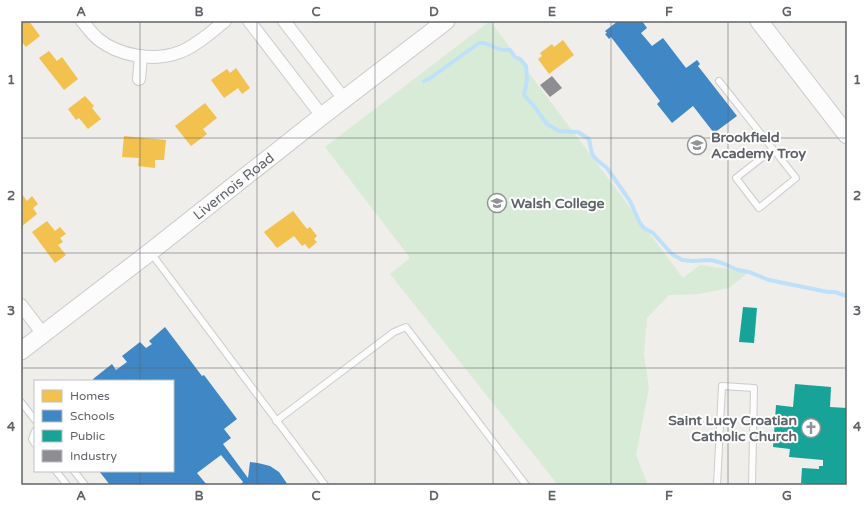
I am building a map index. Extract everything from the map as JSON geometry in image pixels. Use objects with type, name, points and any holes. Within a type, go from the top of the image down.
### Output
[{"type":"main road","name":"Livernois Road","points":[[21,351],[446,21]]},
{"type":"main road","points":[[759,21],[847,135]]},
{"type":"street","points":[[82,21],[100,40],[126,53],[141,56],[165,56],[180,52],[194,44],[225,21]]},
{"type":"street","points":[[249,21],[322,116]]},
{"type":"street","points":[[284,21],[344,99]]},
{"type":"street","points":[[140,79],[141,56]]},
{"type":"street","points":[[21,305],[43,334]]},
{"type":"lane","points":[[719,81],[773,149],[796,178],[759,208],[736,178],[773,149]]},
{"type":"lane","points":[[150,252],[325,485]]},
{"type":"lane","points":[[276,421],[394,332],[406,327],[526,485]]},
{"type":"lane","points":[[717,485],[722,386],[754,388],[752,485]]},
{"type":"lane","points":[[21,402],[34,419]]},
{"type":"lane","points":[[34,433],[32,439],[34,442]]},
{"type":"lane","points":[[57,472],[67,485]]},
{"type":"lane","points":[[75,472],[85,485]]},
{"type":"green space","points":[[490,21],[683,278],[700,265],[749,272],[729,288],[699,294],[669,295],[647,318],[644,354],[649,388],[636,455],[648,485],[558,485],[390,274],[410,258],[325,147]]},
{"type":"building: Homes","points":[[21,21],[29,21],[40,36],[26,47],[21,41]]},
{"type":"building: Homes","points":[[563,40],[574,55],[549,74],[538,59],[542,56],[540,53],[552,44],[554,47]]},
{"type":"building: Homes","points":[[49,51],[57,61],[62,57],[78,79],[64,90],[39,58]]},
{"type":"building: Homes","points":[[236,68],[250,88],[242,94],[238,88],[224,98],[211,80],[227,69],[230,73]]},
{"type":"building: Homes","points":[[85,96],[94,106],[92,108],[101,119],[88,129],[79,118],[76,120],[68,109]]},
{"type":"building: Homes","points":[[205,103],[217,118],[203,129],[207,134],[191,146],[175,126]]},
{"type":"building: Homes","points":[[124,136],[166,140],[164,160],[155,160],[155,168],[138,166],[139,158],[122,157]]},
{"type":"building: Homes","points":[[21,193],[27,201],[32,196],[38,204],[33,208],[37,214],[21,227]]},
{"type":"building: Homes","points":[[293,211],[307,229],[310,227],[317,236],[314,239],[317,242],[309,249],[305,244],[302,246],[294,236],[277,248],[264,232]]},
{"type":"building: Homes","points":[[47,221],[55,231],[60,227],[66,234],[60,238],[63,242],[58,245],[66,255],[55,263],[32,232]]},
{"type":"building: Schools","points":[[618,21],[642,21],[647,28],[641,33],[652,46],[663,38],[686,68],[697,60],[700,64],[698,66],[737,116],[714,133],[693,106],[672,123],[657,104],[660,101],[611,37],[609,39],[605,34],[607,33],[605,31]]},
{"type":"building: Schools","points":[[165,327],[237,419],[224,429],[231,438],[223,444],[248,478],[250,462],[258,463],[270,466],[279,472],[288,485],[240,485],[243,482],[221,455],[197,473],[207,485],[110,485],[100,472],[174,472],[174,380],[93,379],[112,364],[116,370],[127,362],[122,356],[140,342],[146,348],[152,344],[149,341]]},
{"type":"building: Public","points":[[743,307],[757,308],[754,343],[739,342]]},
{"type":"building: Public","name":"Saint Lucy Croatian Catholic Church","points":[[795,384],[831,387],[830,407],[847,408],[847,485],[818,485],[801,483],[802,468],[819,469],[819,466],[823,466],[823,460],[789,457],[790,449],[773,447],[776,405],[793,407]]},
{"type":"building: Industry","points":[[552,76],[562,88],[550,97],[540,85]]},
{"type":"waterway","points":[[424,81],[479,43],[484,43],[502,50],[510,50],[515,57],[520,59],[526,66],[527,79],[524,95],[547,124],[559,131],[578,132],[589,139],[592,154],[607,168],[630,201],[640,223],[644,228],[653,233],[672,254],[682,260],[711,260],[769,280],[828,292],[835,292],[847,296]]},
{"type":"place","name":"Brookfield Academy Troy","points":[[697,145]]},
{"type":"place","name":"Walsh College","points":[[497,203]]},
{"type":"place","name":"Saint Lucy Croatian Catholic Church","points":[[811,428]]}]
